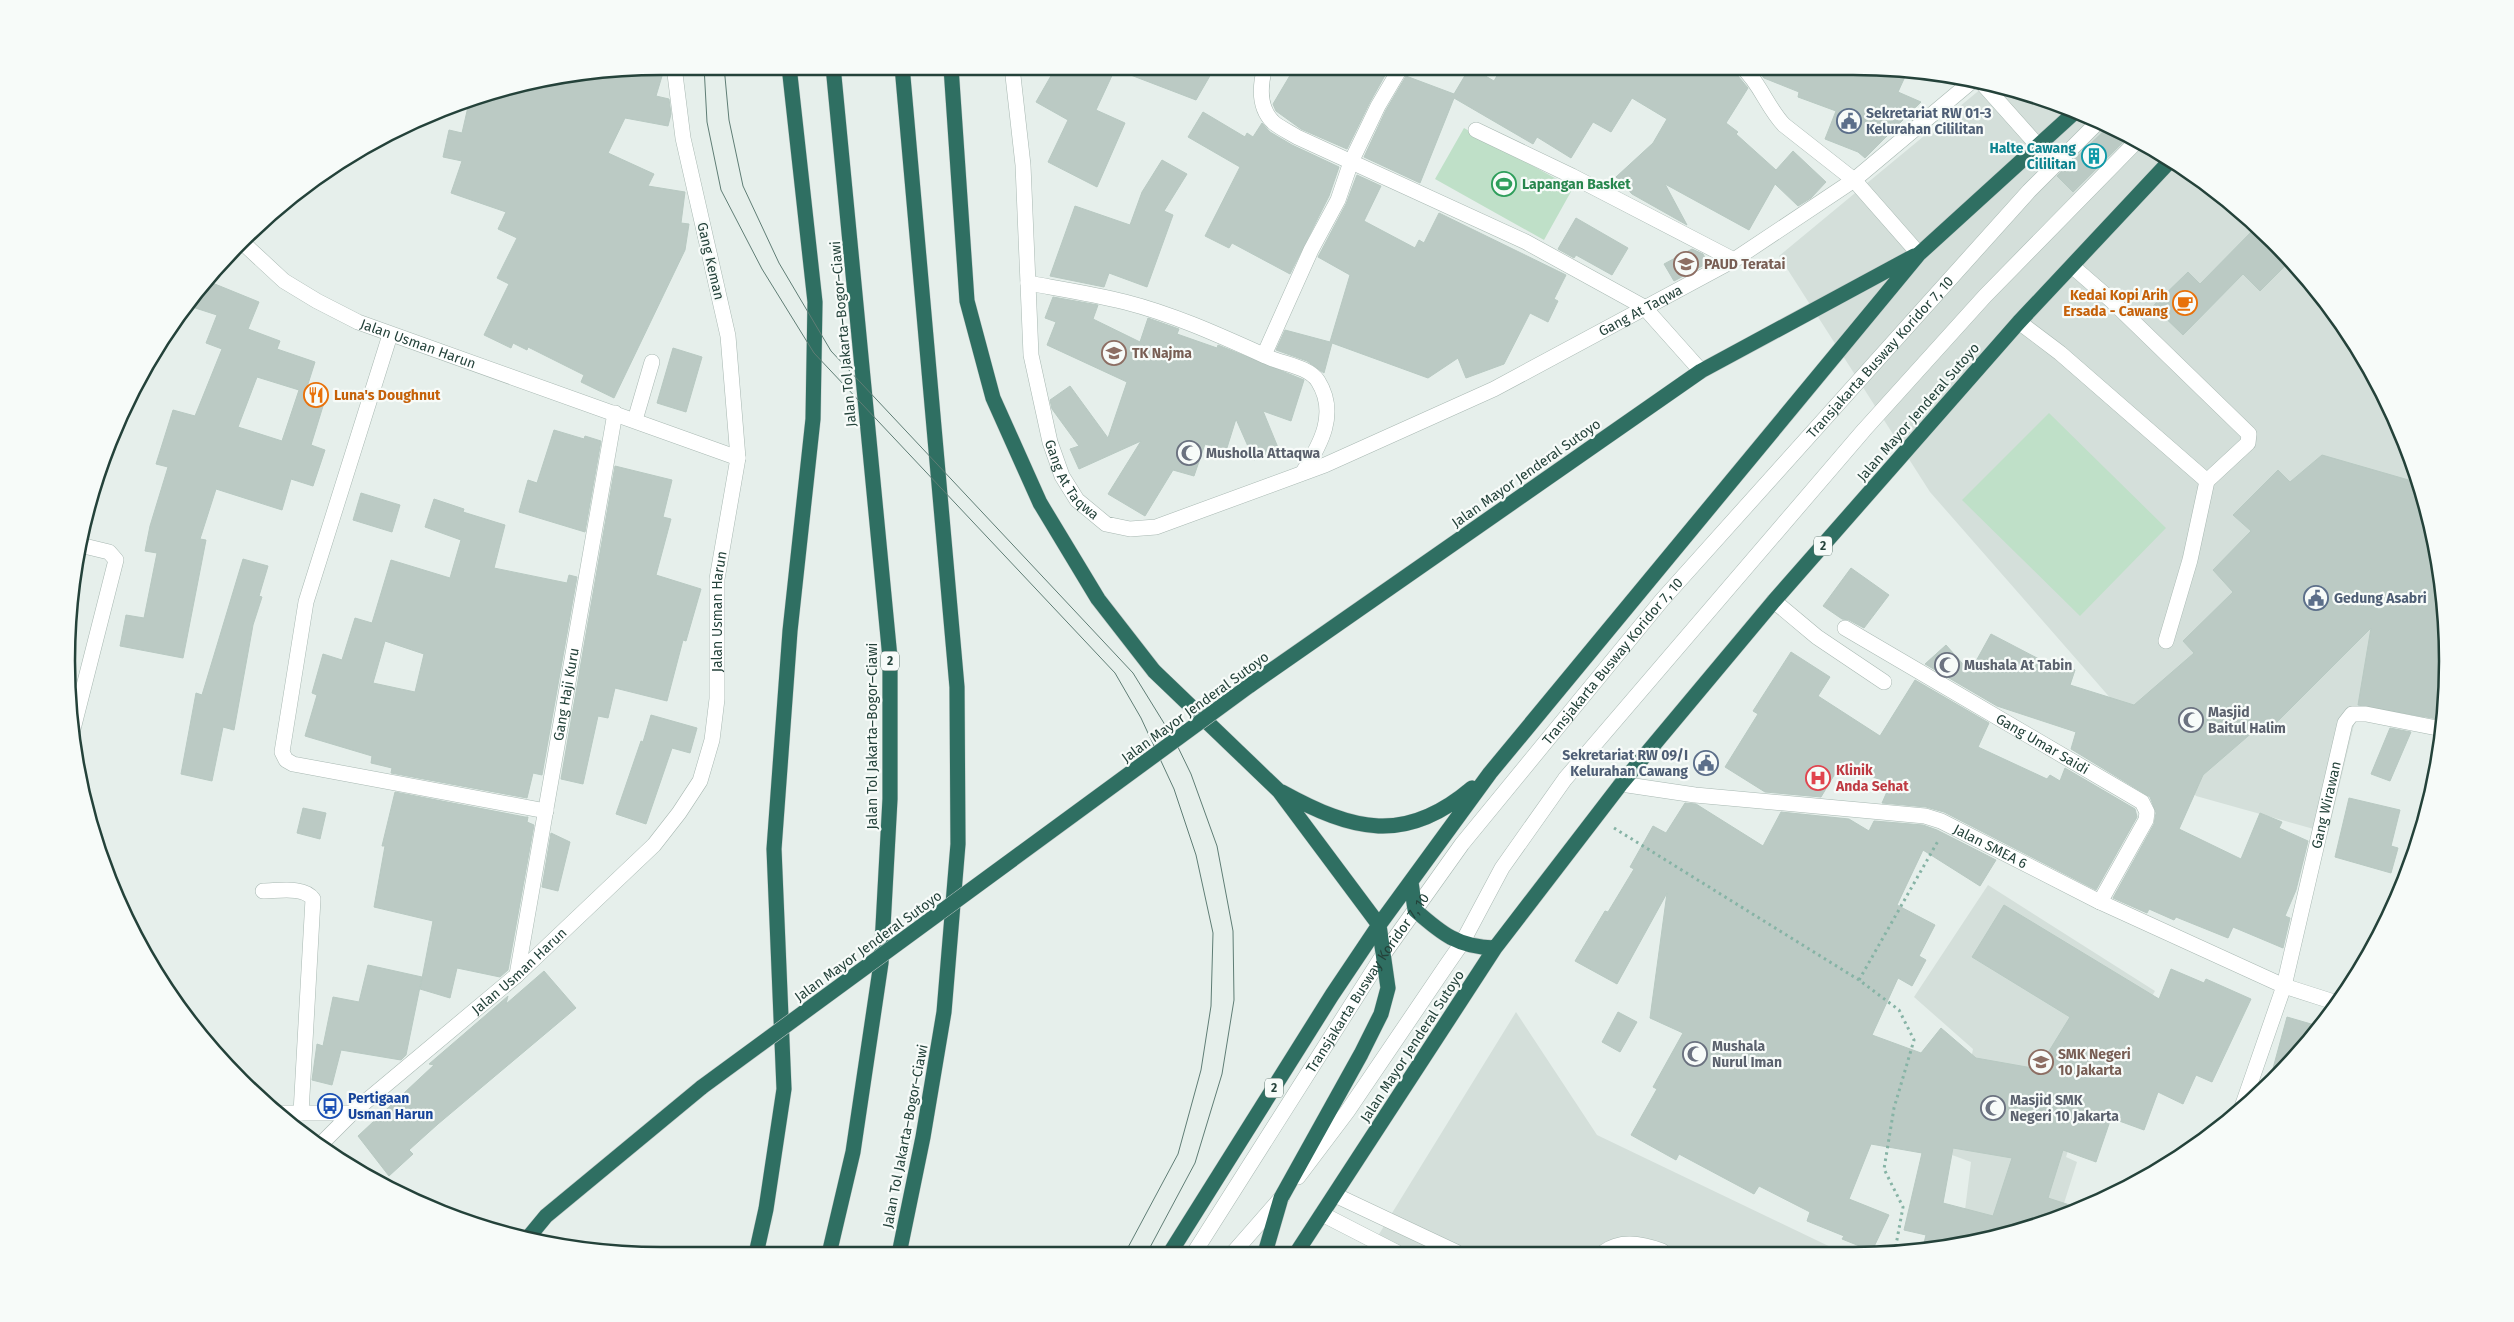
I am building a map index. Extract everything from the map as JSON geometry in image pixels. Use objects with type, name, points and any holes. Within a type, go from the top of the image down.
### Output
[{"type":"highway","points":[[758,1247],[766,1209],[784,1089],[774,849],[790,631],[814,419],[815,302],[790,75]]},
{"type":"highway","name":"Jalan Tol Jakarta–Bogor–Ciawi","points":[[831,1247],[853,1152],[881,963],[890,799],[890,658],[835,75]]},
{"type":"highway","name":"Jalan Tol Jakarta–Bogor–Ciawi","points":[[900,1247],[923,1137],[944,1012],[958,844],[957,687],[903,75]]},
{"type":"highway","points":[[951,75],[967,301],[993,398],[1040,504],[1098,599],[1154,671],[1279,791],[1379,925],[1388,988],[1381,1014],[1361,1054],[1281,1198],[1267,1247]]},
{"type":"highway","name":"Jalan Mayor Jenderal Sutoyo","points":[[1174,1247],[1332,995],[1379,925],[1490,773],[1919,254],[2070,117]]},
{"type":"highway","name":"Jalan Mayor Jenderal Sutoyo","points":[[1301,1247],[1495,948],[1621,784],[1774,601],[2019,322],[2166,166]]},
{"type":"highway","name":"Jalan Mayor Jenderal Sutoyo","points":[[532,1233],[546,1216],[702,1087],[1249,686],[1700,371],[1919,254]]},
{"type":"highway","points":[[1279,791],[1318,812],[1352,824],[1388,826],[1424,820],[1455,803],[1490,773]]},
{"type":"highway","points":[[1411,882],[1414,910],[1439,932],[1462,943],[1476,947],[1495,948]]},
{"type":"street","name":"Gang Keman","points":[[675,75],[683,138],[728,336],[738,458]]},
{"type":"street","name":"Gang At Taqwa","points":[[1013,75],[1023,165],[1031,355],[1050,442],[1062,476],[1078,500],[1106,524],[1130,529],[1156,527],[1325,465],[1494,389],[1734,260],[1854,180],[1966,86]]},
{"type":"street","points":[[1262,75],[1260,82],[1261,95],[1272,121],[1297,136],[1351,162],[1526,242],[1644,307],[1700,371]]},
{"type":"street","points":[[1264,355],[1311,250],[1338,200],[1351,162],[1378,106],[1396,75]]},
{"type":"street","points":[[1751,75],[1775,116],[1854,180],[1919,254]]},
{"type":"street","points":[[1990,92],[2039,147]]},
{"type":"street","name":"Transjakarta Busway Koridor 7, 10","points":[[1198,1247],[1384,954],[1462,844],[1662,600],[2029,191],[2093,127]]},
{"type":"street","points":[[1476,130],[1572,176],[1734,260]]},
{"type":"street","points":[[1239,1247],[1281,1198],[1348,1112],[1462,943],[1502,868],[1565,779],[1864,430],[1985,296],[2132,146]]},
{"type":"street","name":"Jalan Usman Harun","points":[[247,247],[284,281],[316,301],[390,335],[459,357],[738,458],[717,579],[717,699],[712,740],[700,781],[679,813],[654,845],[517,974],[352,1113],[324,1141]]},
{"type":"street","points":[[2072,266],[2248,431],[2250,439],[2248,443],[2207,481],[2190,560],[2166,641]]},
{"type":"street","points":[[1028,283],[1125,302],[1223,335],[1264,355],[1312,374],[1322,389],[1326,403],[1327,426],[1320,446],[1304,472]]},
{"type":"street","points":[[2019,322],[2060,353],[2207,481]]},
{"type":"street","points":[[390,335],[306,602],[282,752],[286,760],[304,767],[546,811]]},
{"type":"street","points":[[634,420],[652,362]]},
{"type":"street","name":"Gang Haji Kuru","points":[[517,974],[615,413]]},
{"type":"street","points":[[77,712],[116,560],[110,552],[86,546]]},
{"type":"street","points":[[1774,601],[1818,637],[1884,682]]},
{"type":"street","name":"Gang Umar Saidi","points":[[1845,628],[2142,802],[2147,812],[2146,820],[2100,902]]},
{"type":"street","name":"Gang Wirawan","points":[[2284,986],[2345,723],[2352,714],[2366,714],[2435,728]]},
{"type":"street","name":"Jalan SMEA 6","points":[[1621,784],[1695,795],[1909,813],[1925,816],[1948,824],[2100,902],[2284,986],[2330,1001]]},
{"type":"street","points":[[263,891],[300,891],[309,894],[313,900],[301,1113]]},
{"type":"street","points":[[2246,1095],[2284,986]]},
{"type":"street","points":[[288,1113],[352,1113]]},
{"type":"street","points":[[1335,1196],[1445,1247]]},
{"type":"street","points":[[1322,1214],[1386,1247]]},
{"type":"street","points":[[1612,1247],[1615,1245],[1643,1244],[1651,1247]]},
{"type":"path","points":[[1596,818],[1859,980],[1899,1010],[1914,1040],[1894,1108],[1884,1169],[1903,1207],[1896,1244],[1898,1245]]},
{"type":"path","points":[[1859,980],[1948,824]]},
{"type":"shaded area","points":[[1981,89],[2041,106],[2112,135],[2179,174],[2210,196],[2267,247],[2318,304],[2360,368],[2379,402],[2394,437],[2408,473],[2428,547],[2438,623],[2439,658],[2423,726],[2358,708],[2328,833],[2196,796],[1930,492],[1779,256]]},
{"type":"shaded area","name":"SMK Negeri 10 Jakarta","points":[[1988,885],[2155,991],[2090,1099],[2084,1101],[2066,1157],[2077,1162],[2063,1208],[2031,1219],[1963,1226],[1971,1162],[1952,1155],[1973,1049],[1914,997]]},
{"type":"shaded area","points":[[1516,1012],[1597,1135],[1831,1247],[1371,1247]]},
{"type":"green space","name":"Lapangan Basket","points":[[1464,128],[1573,188],[1544,240],[1435,179]]},
{"type":"green space","points":[[2049,413],[2166,528],[2080,616],[1962,500]]},
{"type":"building","points":[[662,75],[656,96],[669,99],[671,114],[668,126],[625,118],[608,153],[654,174],[648,186],[685,192],[681,223],[689,224],[685,250],[614,398],[581,382],[584,375],[528,347],[527,350],[513,343],[511,348],[484,335],[509,284],[497,278],[517,238],[498,229],[506,212],[451,193],[462,161],[443,157],[449,130],[462,133],[468,108],[509,95],[585,80],[623,76]]},
{"type":"building","points":[[1051,75],[1112,75],[1096,110],[1125,123],[1097,187],[1048,162],[1068,120],[1036,102]]},
{"type":"building","points":[[1131,75],[1210,75],[1196,100]]},
{"type":"building","points":[[1290,75],[1385,75],[1347,149],[1301,129],[1276,111],[1273,104]]},
{"type":"building","points":[[1465,75],[1484,75],[1494,81],[1497,75],[1736,75],[1748,88],[1726,123],[1738,132],[1736,134],[1776,170],[1793,151],[1826,182],[1811,198],[1798,206],[1775,184],[1749,230],[1665,184],[1687,225],[1632,194],[1616,177],[1653,143],[1667,119],[1632,98],[1611,132],[1593,122],[1571,158],[1537,137],[1533,144],[1454,98],[1420,183],[1364,157],[1386,110],[1406,76],[1454,94]]},
{"type":"building","points":[[1762,75],[1853,75],[1905,77],[1898,92],[1921,102],[1865,158],[1858,152],[1825,139],[1836,111],[1798,97],[1799,92],[1764,78]]},
{"type":"building","points":[[1203,112],[1245,137],[1247,133],[1253,137],[1262,123],[1270,132],[1292,145],[1339,167],[1329,196],[1290,274],[1232,243],[1229,248],[1205,236],[1240,167],[1188,137]]},
{"type":"building","name":"Halte Cawang Cililitan","points":[[2103,131],[2124,141],[2073,192],[2057,176]]},
{"type":"building","points":[[1162,160],[1187,174],[1164,211],[1173,215],[1147,287],[1109,273],[1104,287],[1050,276],[1075,206],[1130,225],[1142,192]]},
{"type":"building","points":[[1357,175],[1381,186],[1364,221],[1415,248],[1419,240],[1424,243],[1439,213],[1566,275],[1554,299],[1558,301],[1548,322],[1530,313],[1504,364],[1466,378],[1458,358],[1428,378],[1332,343],[1324,373],[1307,361],[1276,350],[1285,330],[1330,342],[1350,275],[1318,257],[1346,204]]},
{"type":"building","points":[[1576,218],[1628,248],[1612,275],[1576,255],[1574,258],[1558,249]]},
{"type":"building","points":[[2251,232],[2285,266],[2260,291],[2243,274],[2183,335],[2153,306],[2188,272],[2200,284]]},
{"type":"building","name":"PAUD Teratai","points":[[1692,249],[1703,254],[1708,263],[1674,281],[1664,264]]},
{"type":"building","points":[[213,283],[259,302],[248,329],[280,341],[277,349],[315,362],[307,387],[327,393],[311,445],[325,450],[313,486],[291,479],[282,510],[216,489],[200,539],[206,540],[183,658],[120,646],[126,615],[144,618],[157,553],[145,551],[150,526],[168,467],[156,464],[173,410],[195,416],[222,349],[206,343],[217,315],[194,307]],"holes":[[[257,377],[299,390],[282,441],[238,427]]]},
{"type":"building","points":[[1053,297],[1098,305],[1093,319],[1140,342],[1148,318],[1179,329],[1177,334],[1217,348],[1218,345],[1304,380],[1291,421],[1263,411],[1279,450],[1254,460],[1236,419],[1226,451],[1205,444],[1194,476],[1173,470],[1145,516],[1108,494],[1141,441],[1079,469],[1070,449],[1079,446],[1052,409],[1050,400],[1070,386],[1108,438],[1127,382],[1047,345],[1056,322],[1045,318]]},
{"type":"building","points":[[673,348],[702,357],[686,412],[657,403]]},
{"type":"building","points":[[554,430],[584,439],[585,436],[601,441],[585,532],[519,512],[528,480],[537,483]]},
{"type":"building","points":[[2322,455],[2410,480],[2428,547],[2438,623],[2439,661],[2436,719],[2358,705],[2371,628],[2268,731],[2262,724],[2203,775],[2179,829],[2241,859],[2260,813],[2282,822],[2279,828],[2308,841],[2296,890],[2285,916],[2290,918],[2283,948],[2233,927],[2228,938],[2176,917],[2174,920],[2149,909],[2147,913],[2113,898],[2154,824],[2156,813],[2150,797],[2071,749],[2076,732],[1997,706],[1925,664],[1946,645],[1970,672],[1991,634],[2037,658],[2075,670],[2070,685],[2134,705],[2194,653],[2183,641],[2233,592],[2213,570],[2251,531],[2233,515],[2278,470],[2290,482]]},
{"type":"building","points":[[615,466],[672,480],[663,517],[671,519],[656,575],[701,589],[686,641],[683,640],[667,701],[615,688],[608,718],[598,716],[583,784],[561,779]]},
{"type":"building","points":[[361,493],[400,505],[392,532],[353,520]]},
{"type":"building","points":[[434,499],[464,509],[463,512],[505,525],[494,568],[567,583],[569,575],[577,577],[542,775],[533,773],[527,798],[391,773],[392,768],[371,763],[372,756],[305,736],[317,695],[312,693],[323,654],[342,660],[355,618],[372,623],[391,560],[450,578],[461,540],[425,527]],"holes":[[[385,641],[424,654],[415,692],[373,683]]]},
{"type":"building","points":[[243,559],[268,566],[259,596],[262,597],[253,625],[234,730],[223,727],[212,781],[181,774],[196,693],[202,695]]},
{"type":"building","points":[[1851,568],[1889,595],[1864,628],[1849,620],[1842,619],[1823,606]]},
{"type":"building","points":[[1791,652],[1830,677],[1818,696],[1880,736],[1915,680],[1989,723],[1978,747],[2047,779],[2050,775],[2060,781],[2065,768],[2135,809],[2137,817],[2096,890],[1944,812],[1926,807],[1882,803],[1890,785],[1842,762],[1821,797],[1765,792],[1725,767],[1758,714],[1753,711]]},
{"type":"building","points":[[651,715],[697,728],[690,753],[672,748],[646,824],[616,814]]},
{"type":"building","points":[[2390,728],[2411,732],[2390,781],[2371,774]]},
{"type":"building","points":[[395,792],[528,817],[527,822],[534,825],[508,970],[500,977],[457,968],[450,998],[420,989],[433,921],[374,907],[385,846],[382,846]]},
{"type":"building","points":[[2349,798],[2400,810],[2391,846],[2398,848],[2391,873],[2335,857]]},
{"type":"building","points":[[1685,803],[1696,804],[1763,846],[1781,812],[1849,819],[1869,831],[1874,821],[1923,825],[1937,830],[1996,860],[1980,886],[1923,850],[1897,905],[1935,925],[1919,956],[1926,960],[1912,986],[1898,978],[1872,1035],[1921,1053],[1941,1028],[1976,1058],[2038,1069],[2070,1017],[1972,957],[2004,905],[2159,999],[2171,969],[2204,983],[2206,979],[2251,999],[2212,1082],[2196,1075],[2183,1104],[2158,1092],[2144,1130],[2111,1118],[2096,1162],[2063,1150],[2048,1198],[2069,1205],[2041,1216],[1967,1236],[1924,1243],[1926,1235],[1904,1230],[1922,1153],[1871,1144],[1849,1199],[1889,1215],[1874,1246],[1861,1247],[1842,1239],[1844,1236],[1807,1221],[1810,1212],[1759,1186],[1754,1194],[1679,1154],[1676,1160],[1631,1135],[1657,1089],[1653,1087],[1683,1033],[1650,1018],[1667,893],[1617,984],[1575,961],[1605,911],[1608,912],[1634,869],[1630,867],[1653,826],[1666,833]],"holes":[[[1953,1148],[2012,1158],[1993,1216],[1943,1203]]]},
{"type":"building","points":[[303,808],[326,813],[320,839],[297,833]]},
{"type":"building","points":[[551,833],[570,842],[558,891],[542,887]]},
{"type":"building","points":[[368,965],[422,977],[406,1055],[401,1060],[341,1050],[332,1085],[312,1080],[317,1044],[323,1046],[333,997],[359,1002]]},
{"type":"building","points":[[544,971],[576,1008],[409,1150],[413,1154],[389,1176],[358,1136],[434,1065],[429,1064],[508,996],[506,1004]]},
{"type":"building","points":[[1618,1012],[1637,1022],[1620,1052],[1602,1042]]},
{"type":"building","points":[[2287,1017],[2313,1024],[2294,1047],[2273,1069]]},
{"type":"tram line","points":[[704,75],[707,122],[721,190],[762,269],[814,353],[1115,673],[1141,718],[1174,789],[1196,855],[1213,933],[1211,1006],[1201,1070],[1178,1154],[1128,1247]]},
{"type":"tram line","points":[[725,75],[729,120],[743,186],[779,263],[831,351],[1133,673],[1175,741],[1191,774],[1217,846],[1233,931],[1234,1000],[1222,1074],[1195,1163],[1150,1247]]},
{"type":"place","name":"Sekretariat RW 01-3 Kelurahan Cililitan","points":[[1849,121]]},
{"type":"place","name":"Halte Cawang Cililitan","points":[[2094,156]]},
{"type":"place","name":"Lapangan Basket","points":[[1504,184]]},
{"type":"place","name":"PAUD Teratai","points":[[1686,264]]},
{"type":"place","name":"Kedai Kopi Arih Ersada - Cawang","points":[[2185,303]]},
{"type":"place","name":"TK Najma","points":[[1114,353]]},
{"type":"place","name":"Luna's Doughnut","points":[[316,395]]},
{"type":"place","name":"Musholla Attaqwa","points":[[1189,453]]},
{"type":"place","name":"Gedung Asabri","points":[[2316,598]]},
{"type":"place","name":"Mushala At Tabin","points":[[1947,665]]},
{"type":"place","name":"Masjid Baitul Halim","points":[[2191,720]]},
{"type":"place","name":"Sekretariat RW 09/I Kelurahan Cawang","points":[[1706,763]]},
{"type":"place","name":"Klinik Anda Sehat","points":[[1818,778]]},
{"type":"place","name":"Mushala Nurul Iman","points":[[1695,1054]]},
{"type":"place","name":"SMK Negeri 10 Jakarta","points":[[2041,1062]]},
{"type":"place","name":"Pertigaan Usman Harun","points":[[330,1106]]},
{"type":"place","name":"Masjid SMK Negeri 10 Jakarta","points":[[1993,1108]]}]
